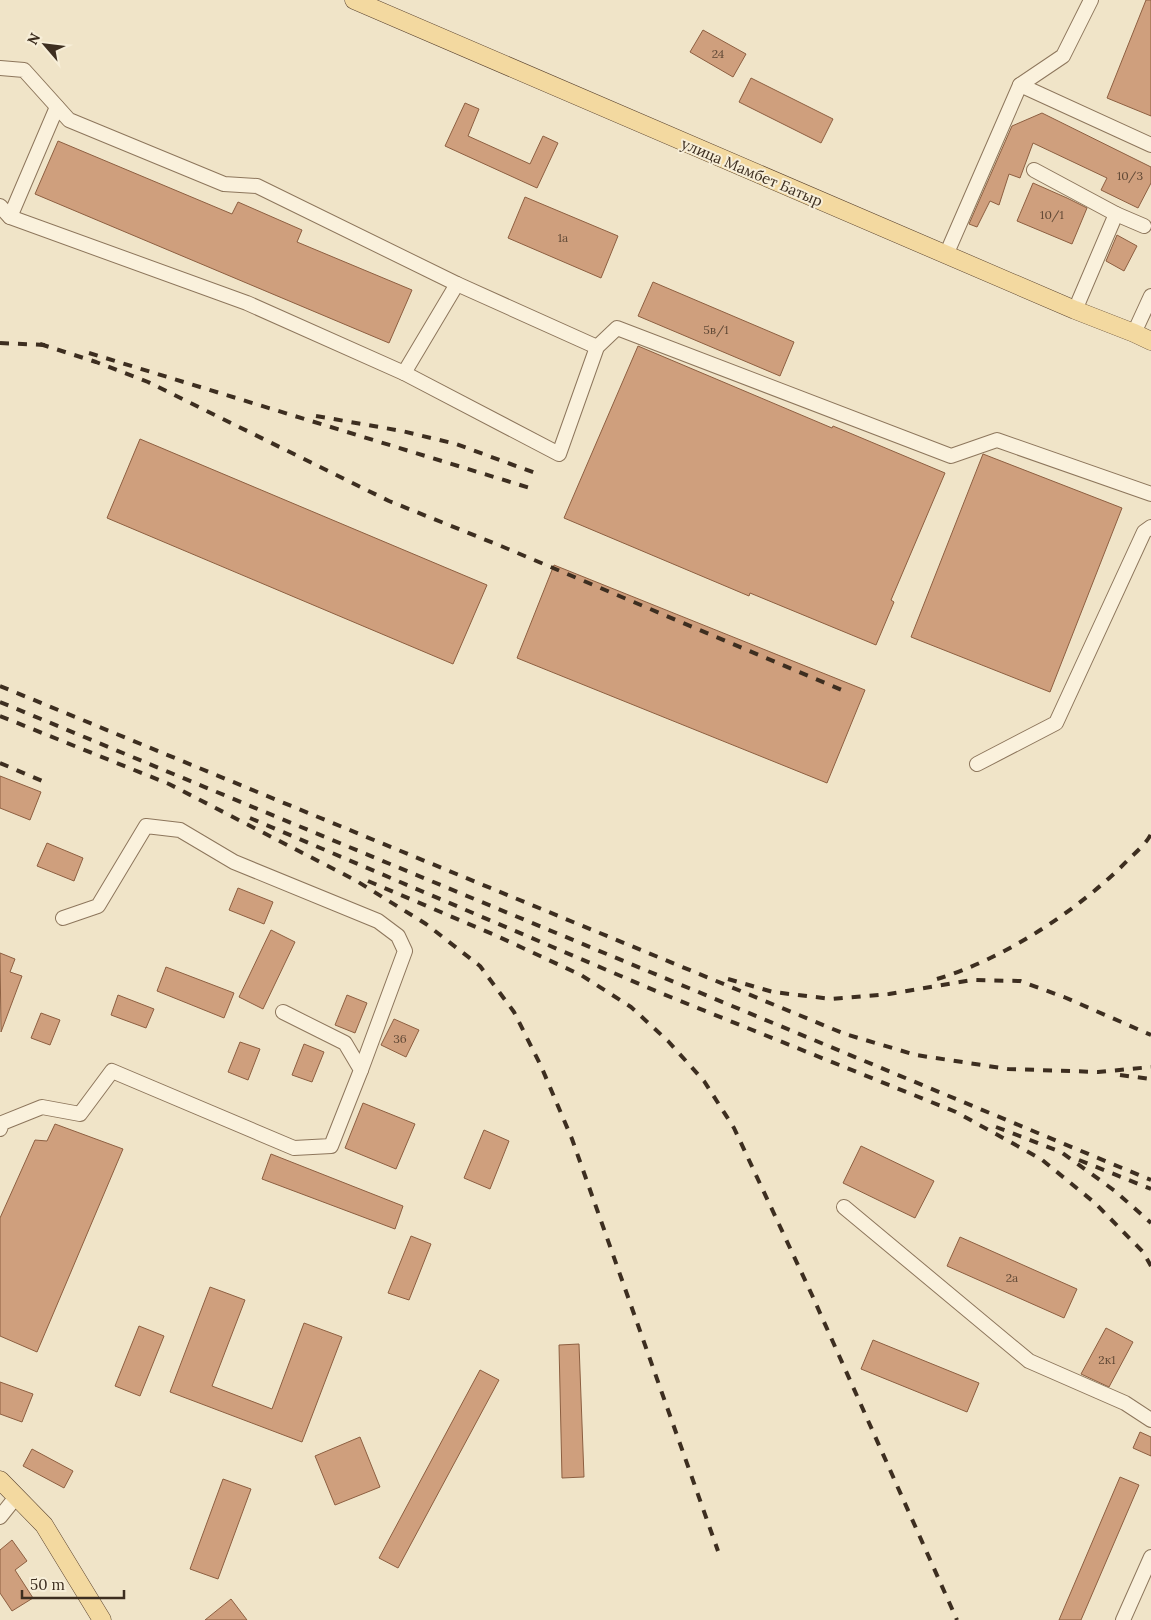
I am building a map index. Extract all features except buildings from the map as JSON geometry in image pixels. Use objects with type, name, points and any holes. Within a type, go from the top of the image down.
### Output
[{"type":"main road","name":"улица Мамбет Батыр","points":[[354,0],[1074,310],[1151,341]]},
{"type":"main road","points":[[0,1480],[44,1525],[102,1620]]},
{"type":"street","points":[[946,255],[1020,85],[1063,56],[1091,0]]},
{"type":"street","points":[[0,68],[24,70],[68,120],[224,184],[257,186],[457,284],[597,346]]},
{"type":"street","points":[[1020,85],[1151,145]]},
{"type":"street","points":[[10,217],[57,107]]},
{"type":"street","points":[[1034,170],[1116,214],[1144,226]]},
{"type":"street","points":[[0,206],[10,217],[247,303],[404,373],[559,454],[597,346],[617,328],[951,456],[997,440],[1151,494]]},
{"type":"street","points":[[1074,310],[1116,214]]},
{"type":"street","points":[[404,373],[457,284]]},
{"type":"street","points":[[1134,333],[1151,296]]},
{"type":"street","points":[[977,764],[1056,723],[1144,532],[1151,527]]},
{"type":"street","points":[[0,1129],[2,1123],[42,1108],[80,1114],[112,1071],[294,1148],[331,1146],[405,951],[398,936],[378,921],[234,862],[180,830],[146,826],[98,906],[62,918]]},
{"type":"street","points":[[282,1012],[345,1043],[361,1070]]},
{"type":"street","points":[[844,1207],[1029,1361],[1125,1403],[1151,1420]]},
{"type":"street","points":[[0,1517],[16,1497]]},
{"type":"street","points":[[1123,1620],[1151,1557]]},
{"type":"railway","points":[[0,343],[45,345]]},
{"type":"railway","points":[[40,344],[96,362],[148,382],[389,501],[501,546],[849,693]]},
{"type":"railway","points":[[89,353],[530,488]]},
{"type":"railway","points":[[316,416],[402,431],[456,444],[538,474]]},
{"type":"railway","points":[[0,686],[845,1034],[916,1055],[1008,1069],[1098,1072],[1151,1067]]},
{"type":"railway","points":[[0,702],[1151,1180]]},
{"type":"railway","points":[[0,716],[169,784],[355,880],[426,924],[480,966],[514,1012],[541,1066],[572,1139],[718,1551]]},
{"type":"railway","points":[[0,763],[47,783]]},
{"type":"railway","points":[[250,818],[663,994],[956,1112],[1041,1159],[1095,1203],[1143,1252],[1151,1266]]},
{"type":"railway","points":[[937,979],[988,959],[1039,931],[1087,897],[1108,879],[1141,848],[1151,834]]},
{"type":"railway","points":[[368,881],[497,936],[581,975],[631,1007],[668,1041],[704,1081],[734,1128],[812,1295],[957,1620]]},
{"type":"railway","points":[[728,979],[773,992],[832,999],[889,994],[972,980],[1020,981],[1064,997],[1151,1035]]},
{"type":"railway","points":[[1120,1075],[1151,1079]]},
{"type":"railway","points":[[996,1127],[1061,1152],[1115,1191],[1151,1223]]},
{"type":"railway","points":[[1079,1160],[1151,1189]]}]
